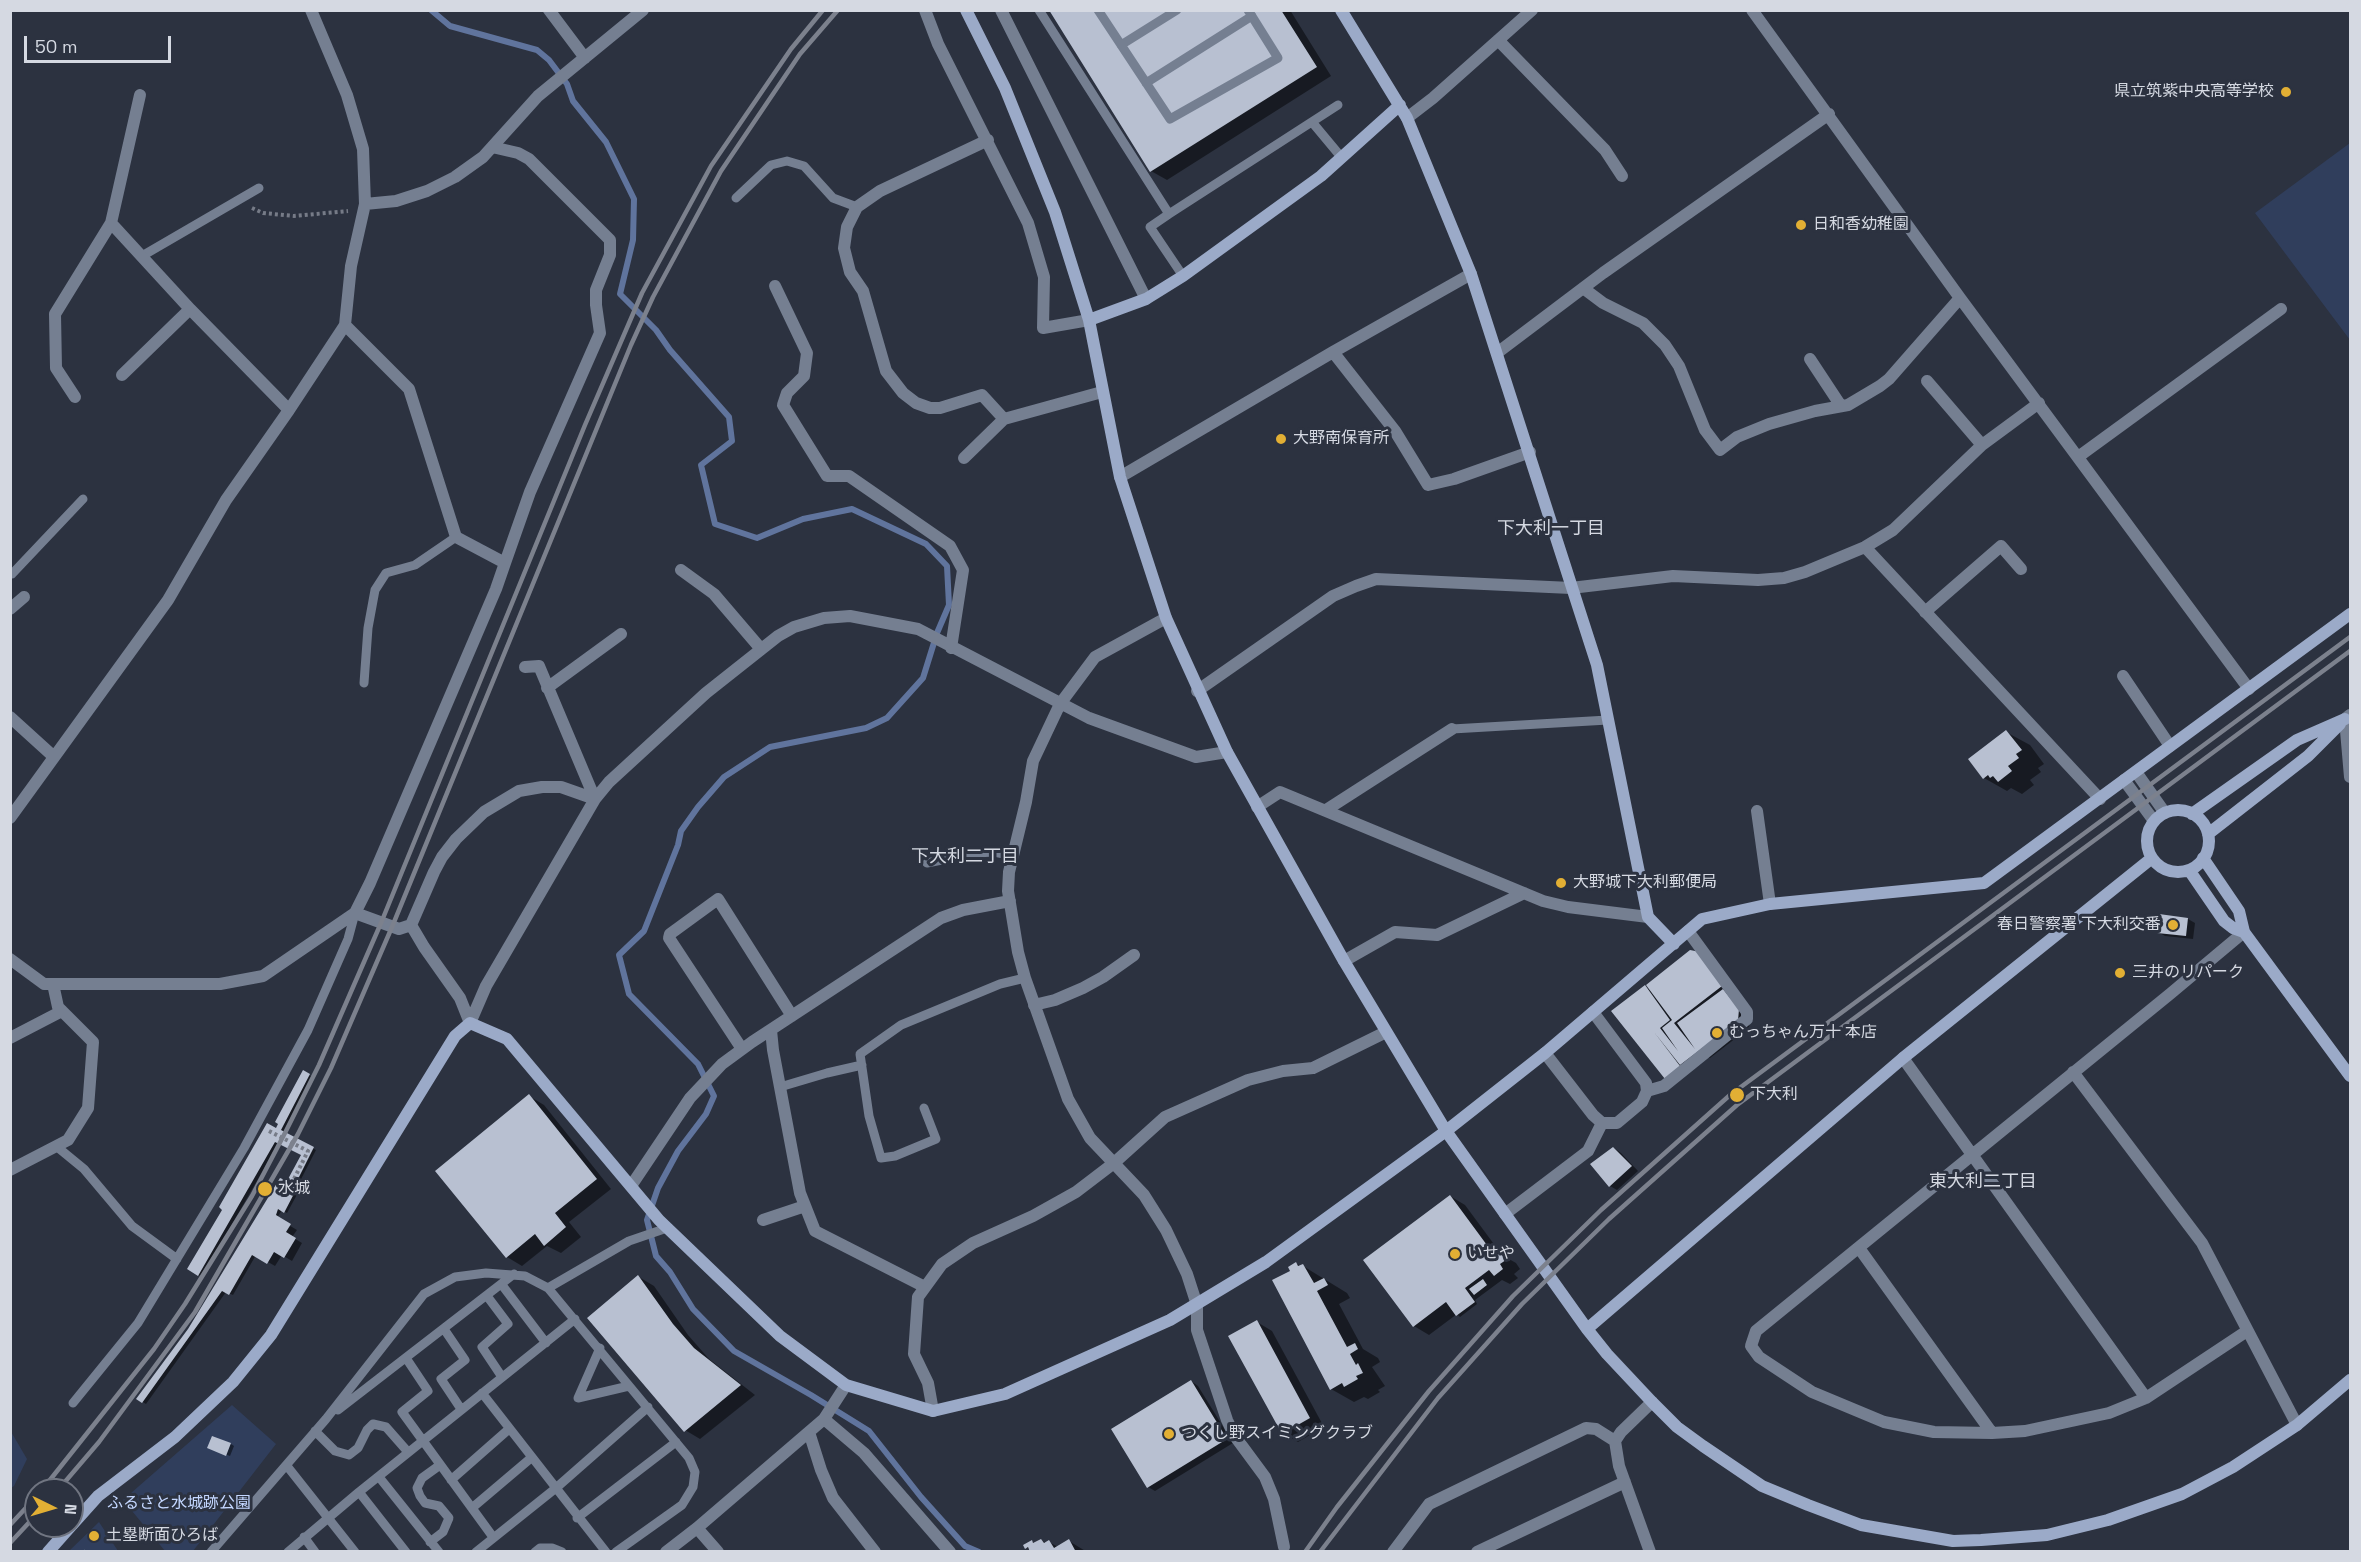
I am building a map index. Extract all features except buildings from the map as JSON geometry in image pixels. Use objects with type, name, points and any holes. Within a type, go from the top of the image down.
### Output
[{"type":"street","points":[[10,818],[168,600],[226,500],[345,325],[351,266],[364,207],[363,149],[347,95],[311,10]]},
{"type":"street","points":[[549,10],[585,58]]},
{"type":"street","points":[[364,207],[396,201],[427,191],[455,177],[483,157],[538,96],[643,10]]},
{"type":"street","points":[[925,10],[938,44],[1028,223],[1044,277],[1043,327],[1089,320],[1125,308],[1183,276],[1257,224],[1342,158],[1400,105]]},
{"type":"street","points":[[966,10],[1005,88],[1055,212],[1089,320],[1120,477],[1166,618],[1197,691],[1227,752],[1344,961],[1446,1131],[1587,1329],[1607,1354],[1677,1427],[1762,1486],[1862,1525],[1951,1546],[2048,1535],[2108,1520],[2182,1494],[2234,1467],[2298,1425],[2350,1380]]},
{"type":"street","points":[[1001,10],[1146,298]]},
{"type":"street","points":[[1341,10],[1407,118],[1471,274],[1597,666],[1648,916],[1674,944]]},
{"type":"street","points":[[1407,118],[1532,10]]},
{"type":"street","points":[[1752,10],[1960,298],[2249,689]]},
{"type":"street","points":[[1498,40],[1605,150],[1622,176]]},
{"type":"street","points":[[75,397],[56,368],[55,314],[111,223],[141,95]]},
{"type":"street","points":[[1497,353],[1583,288],[1829,114]]},
{"type":"street","points":[[988,140],[880,191],[857,207],[847,227],[844,248],[850,272],[863,291],[886,371],[903,393],[916,403],[930,408],[940,408],[982,395],[1004,419]]},
{"type":"street","points":[[10,959],[44,984],[220,984],[263,976],[355,913],[375,873],[496,590],[531,492],[600,333],[596,290],[610,255],[610,240],[529,159],[518,153],[492,147]]},
{"type":"street","points":[[111,223],[190,309],[289,410]]},
{"type":"street","points":[[1120,477],[1334,351],[1471,274]]},
{"type":"street","points":[[775,286],[807,353],[804,376],[787,393],[783,405],[827,476],[849,476],[950,546],[963,570],[951,648]]},
{"type":"street","points":[[1583,288],[1603,303],[1642,323],[1665,345],[1679,366],[1705,430],[1720,450],[1737,437],[1769,424],[1848,405],[1889,379],[1960,298]]},
{"type":"street","points":[[122,375],[190,309]]},
{"type":"street","points":[[2078,457],[2281,309]]},
{"type":"street","points":[[345,325],[409,389],[456,537],[505,563]]},
{"type":"street","points":[[1334,351],[1395,431],[1428,485],[1454,479],[1530,452]]},
{"type":"street","points":[[1810,359],[1841,406]]},
{"type":"street","points":[[1927,381],[1983,445]]},
{"type":"street","points":[[964,458],[1004,419],[1102,392]]},
{"type":"street","points":[[1197,691],[1333,596],[1376,579],[1571,588],[1673,576],[1758,580],[1784,578],[1805,572],[1865,547],[1893,530],[1983,445],[2039,403]]},
{"type":"street","points":[[1925,612],[2001,546],[2021,568]]},
{"type":"street","points":[[1865,547],[2100,799]]},
{"type":"street","points":[[681,570],[714,594],[761,650]]},
{"type":"street","points":[[10,609],[24,597]]},
{"type":"street","points":[[411,925],[460,998],[470,1023],[507,1039],[663,1224],[780,1336],[846,1385],[933,1411],[1005,1394],[1170,1320],[1266,1262],[1446,1131],[1545,1053],[1702,919],[1770,904],[1984,883],[2350,614]]},
{"type":"street","points":[[84,1511],[98,1496],[175,1437],[225,1390],[271,1335],[455,1036],[470,1023],[486,986],[595,799],[609,782],[698,701],[778,636],[794,627],[824,618],[850,616],[918,629],[1089,718],[1196,757],[1227,752]]},
{"type":"street","points":[[1166,618],[1095,657],[1060,704],[1033,761],[1010,872],[1010,901],[1018,952],[1025,978],[1068,1099],[1090,1138],[1144,1195],[1166,1230],[1197,1305],[1197,1330],[1227,1420],[1234,1435],[1265,1477],[1274,1499],[1284,1547]]},
{"type":"street","points":[[547,688],[621,634]]},
{"type":"street","points":[[525,667],[539,666],[595,799]]},
{"type":"street","points":[[2123,676],[2170,746]]},
{"type":"street","points":[[10,717],[54,756]]},
{"type":"street","points":[[2348,717],[2350,777]]},
{"type":"street","points":[[2192,814],[2297,740],[2348,717]]},
{"type":"street","points":[[2208,834],[2308,756],[2348,717]]},
{"type":"street","points":[[1326,810],[1452,729]]},
{"type":"street","points":[[2136,772],[2165,813]]},
{"type":"street","points":[[2124,780],[2154,821]]},
{"type":"street","points":[[355,913],[399,929],[411,925],[442,857],[456,839],[484,812],[519,792],[542,787],[561,787],[595,799]]},
{"type":"street","points":[[1257,807],[1281,792],[1524,893],[1568,907],[1648,916]]},
{"type":"street","points":[[1757,811],[1770,904]]},
{"type":"street","points":[[2183,811],[2192,814],[2199,819],[2208,834],[2207,851],[2203,858],[2189,870],[2169,871],[2159,866],[2152,858],[2147,839],[2154,821],[2165,813],[2183,811]]},
{"type":"street","points":[[1587,1329],[1903,1058],[2152,858]]},
{"type":"street","points":[[2203,858],[2238,910],[2244,932],[2350,1076]]},
{"type":"street","points":[[2189,870],[2224,921],[2244,932]]},
{"type":"street","points":[[1344,961],[1395,932],[1437,935],[1524,893]]},
{"type":"street","points":[[742,1049],[669,938],[670,934],[718,899],[792,1016]]},
{"type":"street","points":[[634,1189],[699,1087],[722,1064],[941,918],[963,910],[1010,901]]},
{"type":"street","points":[[1545,1053],[1593,1115],[1602,1123],[1617,1124],[1642,1101],[1647,1091],[1664,1086],[1747,1019],[1747,1012],[1688,931]]},
{"type":"street","points":[[2244,932],[1756,1331],[1751,1346],[1754,1352],[1812,1392],[1884,1422],[1934,1432],[1992,1433],[2025,1431],[2109,1413],[2146,1398],[2247,1331]]},
{"type":"street","points":[[1034,1005],[1055,1000],[1083,988],[1134,955]]},
{"type":"street","points":[[10,1170],[68,1140],[88,1108],[93,1042],[58,1007],[53,984]]},
{"type":"street","points":[[10,1038],[62,1011]]},
{"type":"street","points":[[1593,1012],[1641,1075],[1647,1091]]},
{"type":"street","points":[[771,1030],[800,1194],[815,1231],[925,1287]]},
{"type":"street","points":[[933,1411],[928,1383],[915,1354],[918,1298],[942,1264],[973,1243],[1034,1216],[1076,1192],[1114,1163],[1165,1117],[1248,1080],[1283,1071],[1313,1068],[1386,1032]]},
{"type":"street","points":[[1903,1058],[2146,1398]]},
{"type":"street","points":[[2073,1072],[2202,1243],[2298,1425]]},
{"type":"street","points":[[1505,1214],[1588,1151],[1602,1123]]},
{"type":"street","points":[[763,1220],[805,1206]]},
{"type":"street","points":[[1859,1248],[1992,1433]]},
{"type":"street","points":[[666,1551],[697,1528],[824,1419],[846,1385]]},
{"type":"street","points":[[1650,1551],[1619,1466],[1615,1441],[1621,1432],[1652,1402]]},
{"type":"street","points":[[824,1419],[864,1453],[950,1551]]},
{"type":"street","points":[[1393,1551],[1429,1504],[1586,1428],[1596,1429],[1615,1441]]},
{"type":"street","points":[[809,1432],[833,1498],[875,1551]]},
{"type":"street","points":[[1477,1551],[1625,1482]]},
{"type":"street","points":[[697,1528],[718,1551]]},
{"type":"street","points":[[48,1551],[60,1538]]},
{"type":"lane","points":[[1040,10],[1169,214]]},
{"type":"lane","points":[[1098,10],[1146,83],[1170,119],[1278,58],[1250,13],[1146,83]]},
{"type":"lane","points":[[1121,45],[1177,10]]},
{"type":"lane","points":[[1183,276],[1150,227],[1338,105]]},
{"type":"lane","points":[[1312,122],[1342,158]]},
{"type":"lane","points":[[736,198],[771,165],[787,161],[804,166],[833,198],[857,207]]},
{"type":"lane","points":[[141,256],[259,188]]},
{"type":"lane","points":[[10,572],[12,573],[82,499]]},
{"type":"lane","points":[[364,683],[368,628],[375,590],[386,573],[415,565],[456,537]]},
{"type":"lane","points":[[1452,729],[1608,720]]},
{"type":"lane","points":[[927,863],[976,853],[994,852],[1014,856]]},
{"type":"lane","points":[[73,1403],[138,1323],[244,1148],[308,1030],[348,939],[355,913]]},
{"type":"lane","points":[[924,1108],[936,1139],[895,1156],[881,1158],[869,1116],[860,1054],[901,1025],[1000,984],[1025,978]]},
{"type":"lane","points":[[780,1087],[827,1072],[862,1065]]},
{"type":"lane","points":[[56,1146],[84,1169],[132,1227],[177,1259]]},
{"type":"lane","points":[[548,1288],[663,1224]]},
{"type":"lane","points":[[212,1551],[326,1419],[424,1294],[454,1278],[486,1273],[525,1276],[548,1288],[689,1458],[695,1472],[693,1487],[682,1504],[616,1551]]},
{"type":"lane","points":[[326,1419],[514,1274]]},
{"type":"lane","points":[[502,1285],[546,1343]]},
{"type":"lane","points":[[487,1296],[508,1324],[482,1347],[502,1377]]},
{"type":"lane","points":[[288,1551],[575,1319]]},
{"type":"lane","points":[[444,1329],[465,1360],[441,1379],[461,1409]]},
{"type":"lane","points":[[600,1348],[578,1398],[629,1386]]},
{"type":"lane","points":[[406,1358],[428,1391],[402,1412],[493,1537]]},
{"type":"lane","points":[[482,1392],[577,1518],[606,1551]]},
{"type":"lane","points":[[476,1551],[556,1488],[648,1407]]},
{"type":"lane","points":[[315,1431],[335,1451],[349,1455],[358,1448],[367,1430],[374,1424],[386,1427],[408,1452]]},
{"type":"lane","points":[[451,1480],[509,1429]]},
{"type":"lane","points":[[577,1518],[676,1442]]},
{"type":"lane","points":[[472,1508],[531,1458]]},
{"type":"lane","points":[[430,1542],[443,1532],[449,1518],[439,1506],[425,1503],[417,1488],[422,1478],[440,1465]]},
{"type":"lane","points":[[286,1466],[355,1551]]},
{"type":"lane","points":[[379,1477],[439,1551]]},
{"type":"lane","points":[[359,1492],[406,1551]]},
{"type":"lane","points":[[304,1537],[315,1551]]},
{"type":"lane","points":[[535,1551],[540,1548],[552,1548],[562,1551]]},
{"type":"path","points":[[236,201],[263,213],[294,216],[364,207]]},
{"type":"path","points":[[269,1131],[308,1151],[292,1183]]},
{"type":"path","points":[[179,1532],[183,1538]]},
{"type":"green space","points":[[2350,143],[2350,340],[2255,213]]},
{"type":"green space","name":"ふるさと水城跡公園","points":[[232,1405],[276,1444],[193,1551],[165,1551],[123,1500]]},
{"type":"green space","points":[[10,1430],[27,1459],[11,1488]]},
{"type":"green space","points":[[99,1522],[118,1551],[69,1551]]},
{"type":"waterway","points":[[431,10],[450,26],[537,50],[549,60],[567,84],[573,101],[606,142],[634,199],[633,240],[620,294],[656,330],[670,350],[729,417],[732,441],[701,465],[715,524],[757,538],[803,519],[852,509],[926,544],[947,566],[949,605],[937,633],[923,678],[887,718],[866,728],[770,747],[724,777],[681,831],[678,845],[644,931],[619,955],[629,994],[698,1064],[714,1096],[706,1114],[678,1151],[658,1188],[647,1220],[656,1256],[670,1272],[693,1309],[734,1351],[869,1431],[921,1497],[965,1546],[979,1552]]},
{"type":"railway","points":[[52,1478],[154,1349],[185,1304],[252,1196],[319,1065],[381,923],[585,425],[642,293],[711,166],[791,49],[823,10]]},
{"type":"railway","points":[[68,1478],[99,1442],[195,1312],[298,1134],[331,1068],[392,927],[631,345],[653,297],[721,171],[800,54],[838,10]]},
{"type":"railway","points":[[1305,1552],[1337,1507],[1429,1391],[1513,1296],[1601,1210],[1730,1095],[2350,637]]},
{"type":"railway","points":[[1320,1552],[1438,1398],[1522,1304],[1609,1219],[1737,1105],[2350,651]]},
{"type":"railway","points":[[10,1525],[24,1510]]},
{"type":"railway","points":[[10,1543],[24,1528]]},
{"type":"place","name":"県立筑紫中央高等学校","points":[[2286,92]]},
{"type":"place","name":"日和香幼稚園","points":[[1801,225]]},
{"type":"place","name":"大野南保育所","points":[[1281,439]]},
{"type":"place","name":"大野城下大利郵便局","points":[[1561,883]]},
{"type":"place","name":"春日警察署 下大利交番","points":[[2173,925]]},
{"type":"place","name":"三井のリパーク","points":[[2120,973]]},
{"type":"place","name":"むっちゃん万十 本店","points":[[1717,1033]]},
{"type":"place","name":"下大利","points":[[1737,1095]]},
{"type":"place","name":"水城","points":[[265,1189]]},
{"type":"place","name":"いせや","points":[[1455,1254]]},
{"type":"place","name":"つくし野スイミングクラブ","points":[[1169,1434]]},
{"type":"place","name":"土塁断面ひろば","points":[[94,1536]]},
{"type":"district","name":"下大利一丁目","points":[[1551,529]]},
{"type":"district","name":"下大利二丁目","points":[[965,857]]},
{"type":"district","name":"東大利二丁目","points":[[1983,1182]]}]
